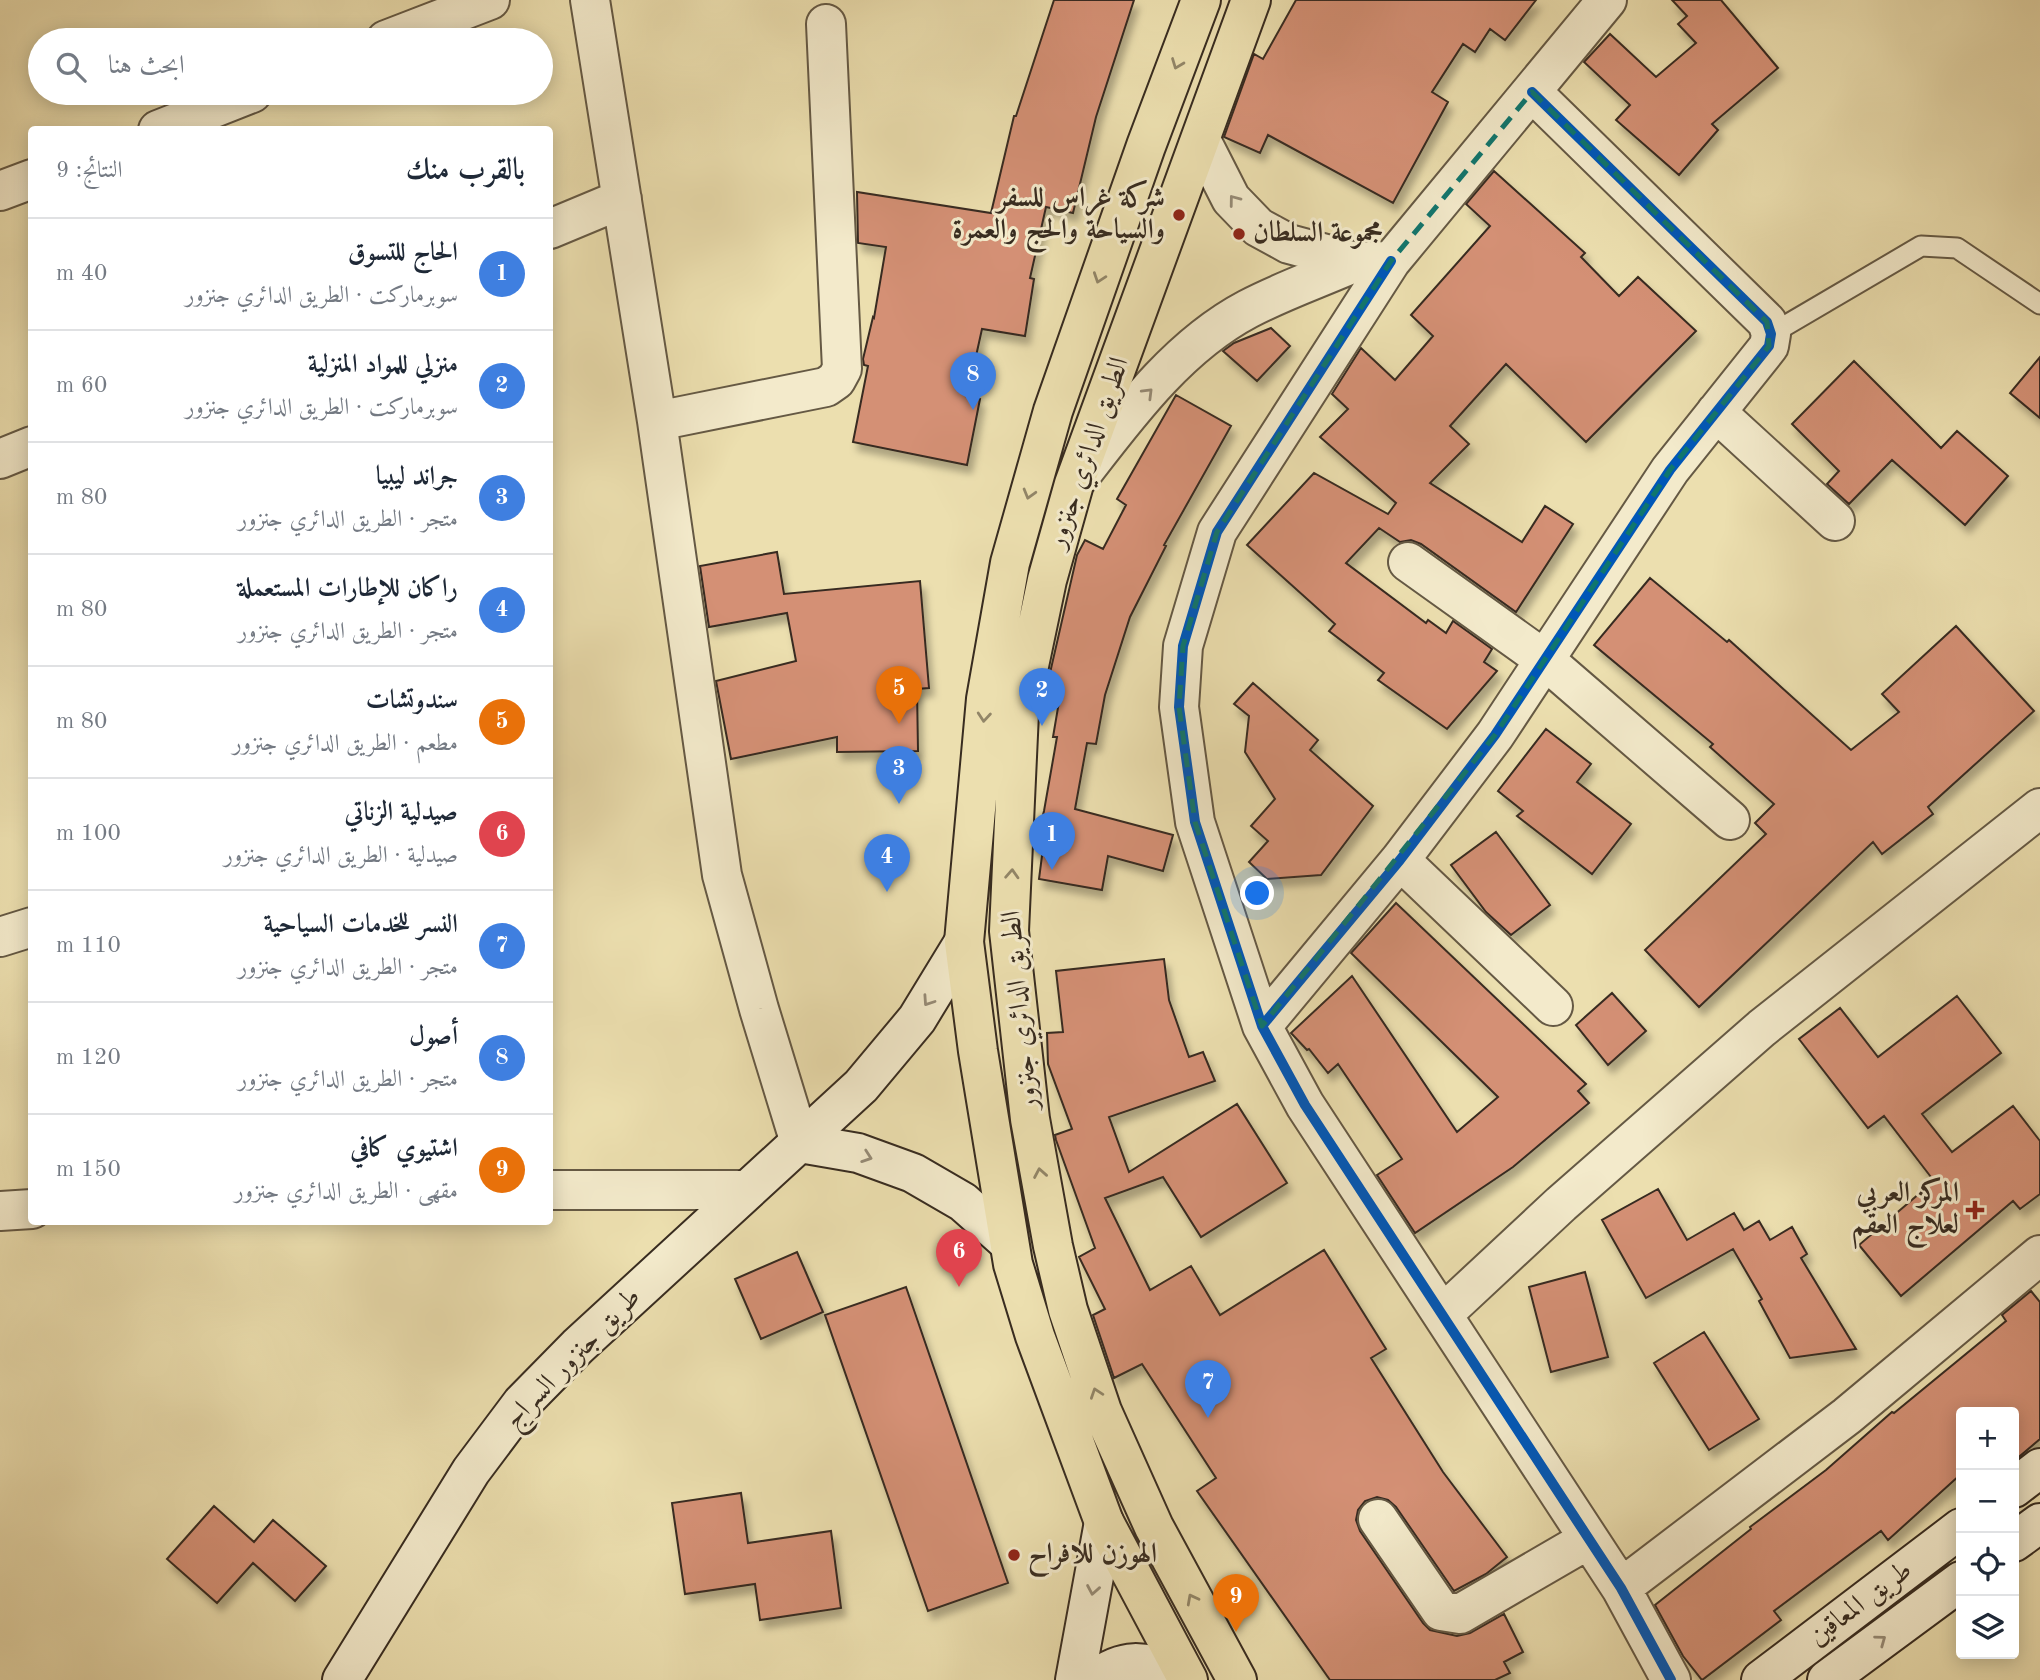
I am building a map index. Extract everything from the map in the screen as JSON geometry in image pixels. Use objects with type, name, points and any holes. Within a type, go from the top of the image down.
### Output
[{"type":"main road","name":"الطريق الدائري جنزور","points":[[1186,1677],[1104,1522],[1035,1336],[1007,1241],[964,942],[986,699],[1010,563],[1053,411],[1146,146],[1201,0]]},
{"type":"main road","name":"الطريق الدائري جنزور","points":[[1237,1680],[1154,1527],[1102,1411],[1068,1310],[1053,1246],[1030,1119],[1009,931],[1019,713],[1047,580],[1074,484],[1251,0]]},
{"type":"street","points":[[417,28],[490,0]]},
{"type":"street","points":[[590,0],[657,421],[722,875],[800,1143],[858,1153],[913,1173],[963,1202],[1007,1241]]},
{"type":"street","points":[[1607,0],[1532,92],[1374,262],[1217,532],[1184,646],[1179,707],[1195,822],[1262,1026],[1305,1105],[1621,1588],[1671,1680]]},
{"type":"street","points":[[657,421],[826,387],[836,380],[842,369],[826,24]]},
{"type":"street","points":[[1262,1026],[1400,860],[1495,736],[1670,470],[1769,346],[1771,334],[1768,322],[1532,92]]},
{"type":"street","points":[[168,126],[222,105]]},
{"type":"street","points":[[1201,140],[1231,199],[1258,227],[1289,244],[1374,262]]},
{"type":"street","points":[[553,228],[622,199]]},
{"type":"street","points":[[1074,484],[1133,408],[1197,343],[1247,309],[1374,262]]},
{"type":"street","points":[[1716,412],[1835,521]]},
{"type":"street","points":[[0,459],[28,448]]},
{"type":"street","points":[[1408,562],[1545,660],[1730,820]]},
{"type":"street","points":[[1443,1314],[1561,1204],[1762,1028],[2040,808]]},
{"type":"street","points":[[1400,860],[1553,1006]]},
{"type":"street","points":[[0,937],[28,928]]},
{"type":"street","name":"طريق جنزور السراج","points":[[342,1680],[471,1471],[522,1403],[578,1346],[861,1086],[889,1055],[929,1000],[964,942]]},
{"type":"street","points":[[553,1190],[747,1190]]},
{"type":"street","points":[[0,1211],[28,1209]]},
{"type":"street","points":[[1621,1588],[1847,1416],[2040,1255]]},
{"type":"street","points":[[2019,1484],[2040,1468]]},
{"type":"street","points":[[1378,1519],[1441,1611],[1460,1614],[1589,1539]]},
{"type":"street","points":[[1075,1680],[1104,1522]]},
{"type":"street","points":[[2019,1538],[2040,1523]]},
{"type":"street","name":"طريق المعاقين","points":[[1760,1680],[1956,1532]]},
{"type":"street","name":"طريق المعاقين","points":[[1826,1680],[1956,1585]]},
{"type":"street","points":[[1094,1680],[1110,1668],[1130,1662],[1151,1664],[1186,1677]]},
{"type":"lane","points":[[1771,334],[1921,246],[1957,248],[2040,304]]},
{"type":"highlighted area","points":[[1532,92],[1767,322],[1769,346],[1670,470],[1495,735],[1262,1026],[1195,822],[1179,707],[1183,646],[1217,532],[1391,261]]},
{"type":"building","points":[[1054,0],[1134,0],[1096,117],[1073,213],[1046,207],[1030,278],[1034,279],[1025,336],[982,329],[967,397],[980,399],[967,465],[853,442],[868,366],[864,365],[863,359],[874,318],[886,247],[858,243],[857,192],[991,213],[1014,116]]},
{"type":"building","points":[[1296,0],[1536,0],[1505,40],[1490,29],[1475,52],[1463,44],[1432,92],[1448,102],[1393,203],[1268,135],[1260,153],[1224,137],[1254,54],[1263,59]]},
{"type":"building","points":[[1672,0],[1721,0],[1778,68],[1712,124],[1718,130],[1679,175],[1616,120],[1630,105],[1584,62],[1610,34],[1656,77],[1696,43],[1678,24],[1687,16]]},
{"type":"building","points":[[1494,171],[1585,253],[1581,257],[1619,296],[1638,277],[1696,331],[1586,442],[1506,364],[1450,426],[1469,444],[1430,483],[1522,542],[1545,506],[1573,524],[1516,612],[1421,544],[1411,540],[1400,542],[1379,528],[1346,563],[1426,623],[1428,620],[1446,633],[1453,621],[1492,649],[1484,662],[1497,671],[1447,729],[1378,680],[1384,673],[1329,631],[1335,624],[1247,545],[1314,473],[1388,514],[1396,503],[1320,437],[1348,409],[1332,394],[1361,348],[1395,380],[1433,336],[1411,315],[1490,226],[1466,204]]},
{"type":"building","points":[[1271,328],[1290,346],[1257,381],[1223,351],[1234,343]]},
{"type":"building","points":[[2040,357],[2040,418],[2010,393]]},
{"type":"building","points":[[1854,361],[1941,448],[1957,431],[2008,476],[1965,525],[1892,460],[1849,504],[1827,484],[1839,471],[1792,424]]},
{"type":"building","points":[[1176,395],[1231,426],[1164,545],[1166,546],[1130,617],[1105,695],[1096,744],[1087,743],[1075,809],[1173,835],[1163,871],[1108,856],[1102,890],[1039,879],[1043,848],[1035,844],[1044,811],[1057,737],[1053,737],[1061,690],[1047,686],[1077,555],[1085,540],[1103,549],[1126,505],[1117,499]]},
{"type":"building","points":[[777,552],[784,594],[920,581],[929,688],[917,689],[918,751],[837,752],[837,737],[731,759],[716,681],[796,661],[787,613],[709,627],[700,566]]},
{"type":"building","points":[[1650,578],[1727,642],[1729,640],[1851,750],[1899,712],[1882,694],[1956,626],[2034,711],[1928,807],[1933,814],[1882,854],[1873,842],[1699,1007],[1645,950],[1766,834],[1755,823],[1774,804],[1710,747],[1713,744],[1594,645]]},
{"type":"building","points":[[1253,683],[1318,740],[1310,750],[1373,806],[1321,875],[1267,879],[1249,862],[1268,841],[1251,826],[1275,799],[1245,752],[1249,716],[1234,704]]},
{"type":"building","points":[[1546,729],[1591,764],[1577,782],[1631,824],[1592,874],[1517,816],[1523,811],[1498,791]]},
{"type":"building","points":[[1496,832],[1550,905],[1511,935],[1486,912],[1451,865]]},
{"type":"building","points":[[1396,903],[1586,1084],[1578,1091],[1589,1103],[1513,1167],[1415,1233],[1377,1175],[1402,1159],[1338,1064],[1328,1073],[1309,1049],[1291,1033],[1352,976],[1457,1132],[1498,1097],[1351,953]]},
{"type":"building","points":[[1164,959],[1169,1000],[1189,1057],[1203,1052],[1215,1081],[1109,1117],[1129,1172],[1237,1104],[1287,1183],[1201,1237],[1163,1177],[1105,1198],[1150,1290],[1191,1266],[1220,1315],[1324,1250],[1386,1349],[1371,1358],[1443,1472],[1507,1557],[1486,1574],[1454,1591],[1396,1507],[1388,1500],[1377,1497],[1365,1501],[1358,1510],[1356,1520],[1360,1531],[1430,1630],[1457,1636],[1470,1633],[1504,1614],[1523,1652],[1504,1662],[1510,1673],[1495,1680],[1330,1680],[1197,1491],[1216,1478],[1142,1364],[1114,1378],[1093,1315],[1105,1309],[1079,1257],[1095,1248],[1055,1135],[1072,1129],[1048,1064],[1047,1033],[1063,1032],[1056,971]]},
{"type":"building","points":[[1612,993],[1646,1031],[1608,1065],[1576,1025]]},
{"type":"building","points":[[1957,996],[2001,1053],[1922,1114],[1952,1152],[2013,1106],[2040,1141],[2040,1194],[2020,1209],[2013,1201],[1901,1296],[1859,1245],[1934,1181],[1884,1116],[1868,1128],[1799,1039],[1840,1008],[1878,1057]]},
{"type":"building","points":[[1658,1189],[1687,1240],[1734,1213],[1744,1230],[1759,1221],[1770,1240],[1792,1227],[1807,1254],[1801,1258],[1856,1349],[1790,1358],[1759,1301],[1762,1299],[1733,1249],[1646,1298],[1602,1220]]},
{"type":"building","points":[[797,1252],[823,1312],[761,1339],[735,1279]]},
{"type":"building","points":[[1585,1272],[1608,1357],[1551,1372],[1529,1287]]},
{"type":"building","points":[[906,1287],[1008,1583],[928,1611],[825,1315]]},
{"type":"building","points":[[2031,1291],[2040,1302],[2040,1439],[2019,1457],[2019,1407],[1956,1407],[1956,1479],[1888,1540],[1881,1531],[1774,1611],[1781,1620],[1702,1680],[1683,1656],[1655,1605],[1751,1529],[1750,1527],[1826,1470],[1892,1412],[2006,1321],[2002,1315]]},
{"type":"building","points":[[1704,1332],[1759,1419],[1709,1450],[1654,1363]]},
{"type":"building","points":[[741,1493],[748,1543],[831,1531],[841,1608],[760,1620],[755,1584],[685,1594],[672,1503]]},
{"type":"building","points":[[214,1506],[254,1542],[273,1520],[326,1566],[295,1601],[253,1563],[217,1603],[167,1559]]},
{"type":"cycle path","points":[[1262,1026],[1400,860],[1495,735],[1670,470],[1769,346],[1771,334],[1767,322],[1532,92]]},
{"type":"cycle path","points":[[1391,261],[1217,532],[1183,646],[1179,707],[1195,822],[1262,1026],[1305,1105],[1621,1588],[1671,1680]]},
{"type":"place","name":"شركة غراس للسفر والسياحة والحج والعمرة","points":[[1179,215]]},
{"type":"place","name":"مجموعة السلطان","points":[[1239,234]]},
{"type":"place","name":"أصول","points":[[973,410]]},
{"type":"place","name":"سندوتشات","points":[[899,724]]},
{"type":"place","name":"منزلي للمواد المنزلية","points":[[1042,726]]},
{"type":"place","name":"جراند ليبيا","points":[[899,804]]},
{"type":"place","name":"الحاج للتسوق","points":[[1052,870]]},
{"type":"place","name":"راكان للإطارات المستعملة","points":[[887,892]]},
{"type":"place","name":"المركز العربي لعلاج العقم","points":[[1975,1210]]},
{"type":"place","name":"صيدلية الزناتي","points":[[959,1287]]},
{"type":"place","name":"النسر للخدمات السياحية","points":[[1208,1418]]},
{"type":"place","name":"الهوزن للافراح","points":[[1014,1555]]},
{"type":"place","name":"اشتيوي كافي","points":[[1236,1632]]}]
